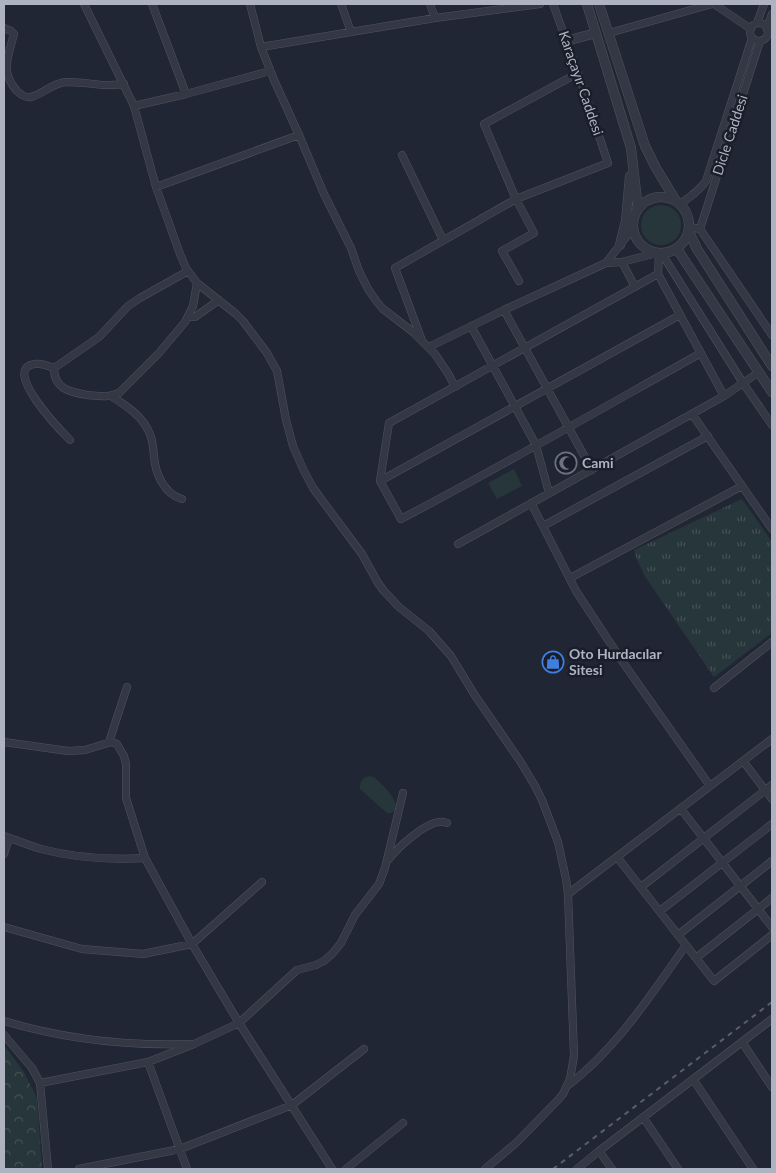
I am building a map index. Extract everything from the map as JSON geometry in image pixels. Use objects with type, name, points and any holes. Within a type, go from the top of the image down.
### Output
[{"type":"street","points":[[84,4],[134,106],[156,187],[188,271],[197,283],[236,314],[250,329],[267,353],[277,371],[293,446],[313,488],[358,549],[384,591],[399,607],[429,632],[450,656],[528,774],[542,800],[558,842],[568,894],[574,1056],[572,1072],[567,1086],[558,1100],[527,1133],[485,1169]]},
{"type":"street","points":[[152,4],[186,94]]},
{"type":"street","points":[[250,4],[261,47],[270,71],[368,289],[383,309],[421,338],[429,347],[442,364],[454,387]]},
{"type":"street","points":[[341,4],[351,32]]},
{"type":"street","points":[[430,4],[435,18]]},
{"type":"street","points":[[261,47],[435,18],[540,4]]},
{"type":"street","name":"Karaçayır Caddesi","points":[[516,199],[608,163],[553,4]]},
{"type":"street","points":[[587,4],[631,148],[638,208]]},
{"type":"street","points":[[429,347],[504,310],[606,264],[672,252],[684,242],[689,230],[689,217],[656,168],[645,146],[599,4]]},
{"type":"street","points":[[609,33],[713,4],[751,29]]},
{"type":"street","points":[[764,4],[757,23],[751,29],[752,38],[758,41],[763,40],[769,33],[772,14]]},
{"type":"street","points":[[757,23],[763,24],[769,33]]},
{"type":"street","points":[[4,28],[14,34],[6,62],[7,78],[23,96],[30,97],[66,82],[106,85],[124,84]]},
{"type":"street","points":[[566,40],[596,33]]},
{"type":"street","name":"Dicle Caddesi","points":[[678,202],[695,193],[706,181],[752,38]]},
{"type":"street","name":"Dicle Caddesi","points":[[700,228],[760,40]]},
{"type":"street","points":[[134,106],[270,71]]},
{"type":"street","points":[[519,281],[502,251],[534,233],[516,199],[484,124],[578,73]]},
{"type":"street","points":[[156,187],[299,135]]},
{"type":"street","points":[[620,245],[626,221],[631,148]]},
{"type":"street","points":[[402,155],[443,240]]},
{"type":"street","points":[[678,202],[666,197],[656,197],[646,201],[638,208],[634,218],[633,228],[636,238],[643,247],[659,254],[772,425]]},
{"type":"street","points":[[421,338],[395,268],[516,199]]},
{"type":"street","points":[[606,264],[633,228]]},
{"type":"street","points":[[689,230],[700,228],[772,335]]},
{"type":"street","points":[[689,230],[697,249],[772,364]]},
{"type":"street","points":[[677,249],[772,392]]},
{"type":"street","points":[[659,254],[658,274],[724,396]]},
{"type":"street","points":[[622,262],[635,287]]},
{"type":"street","points":[[70,440],[55,425],[28,389],[25,380],[26,368],[37,364],[54,368],[99,337],[128,306],[188,271]]},
{"type":"street","points":[[658,274],[389,423],[380,481],[402,519],[701,353]]},
{"type":"street","points":[[54,368],[58,383],[69,391],[102,397],[111,396],[122,390],[168,343],[188,317],[193,306],[197,283]]},
{"type":"street","points":[[188,317],[195,317],[219,300]]},
{"type":"street","points":[[504,310],[592,470]]},
{"type":"street","points":[[380,481],[680,314]]},
{"type":"street","points":[[471,326],[536,445],[549,493]]},
{"type":"street","points":[[458,544],[724,396],[759,372]]},
{"type":"street","points":[[111,396],[145,424],[151,435],[155,464],[161,480],[170,493],[182,499]]},
{"type":"street","points":[[692,414],[772,529]]},
{"type":"street","points":[[543,526],[708,436]]},
{"type":"street","points":[[570,578],[742,486]]},
{"type":"street","points":[[532,503],[576,591],[710,786]]},
{"type":"street","points":[[714,688],[772,642]]},
{"type":"street","points":[[109,742],[127,688]]},
{"type":"street","points":[[568,894],[772,739]]},
{"type":"street","points":[[4,742],[68,752],[85,750],[109,742],[117,744],[126,764],[126,798],[145,858],[192,944],[332,1169]]},
{"type":"street","points":[[743,761],[772,798]]},
{"type":"street","points":[[641,887],[772,785]]},
{"type":"street","points":[[40,1083],[148,1062],[194,1044],[240,1023],[297,970],[316,965],[332,954],[341,943],[357,912],[379,884],[384,873],[403,793]]},
{"type":"street","points":[[681,809],[772,927]]},
{"type":"street","points":[[386,862],[398,849],[419,832],[438,822],[447,823]]},
{"type":"street","points":[[660,911],[772,824]]},
{"type":"street","points":[[4,854],[6,837],[41,849],[74,856],[102,859],[145,858]]},
{"type":"street","points":[[618,857],[714,981],[772,936]]},
{"type":"street","points":[[678,935],[772,861]]},
{"type":"street","points":[[4,927],[82,949],[143,954],[192,944],[262,882]]},
{"type":"street","points":[[696,958],[772,898]]},
{"type":"street","points":[[567,1086],[609,1048],[686,945]]},
{"type":"street","points":[[577,1169],[772,1019]]},
{"type":"street","points":[[4,1021],[46,1032],[93,1040],[152,1044],[194,1044]]},
{"type":"street","points":[[4,1035],[32,1068],[40,1083],[48,1169]]},
{"type":"street","points":[[742,1042],[772,1087]]},
{"type":"street","points":[[79,1169],[180,1149],[292,1105],[364,1049]]},
{"type":"street","points":[[148,1062],[187,1169]]},
{"type":"street","points":[[693,1079],[753,1169]]},
{"type":"street","points":[[643,1117],[678,1169]]},
{"type":"street","points":[[346,1169],[404,1123]]},
{"type":"street","points":[[599,1151],[612,1169]]},
{"type":"green space","points":[[661,205],[675,211],[681,225],[675,239],[661,245],[647,239],[641,225],[647,211]]},
{"type":"green space","points":[[514,469],[522,486],[497,499],[488,483]]},
{"type":"green space","points":[[742,499],[772,542],[772,633],[714,677],[646,578],[634,550]]},
{"type":"green space","points":[[374,777],[392,796],[396,807],[394,811],[388,814],[360,789],[364,778]]},
{"type":"green space","points":[[4,1045],[24,1072],[37,1098],[42,1169],[4,1169]]},
{"type":"railway","points":[[553,1169],[772,1002]]},
{"type":"place","name":"Cami","points":[[566,463]]},
{"type":"place","name":"Oto Hurdacılar Sitesi","points":[[553,662]]}]
